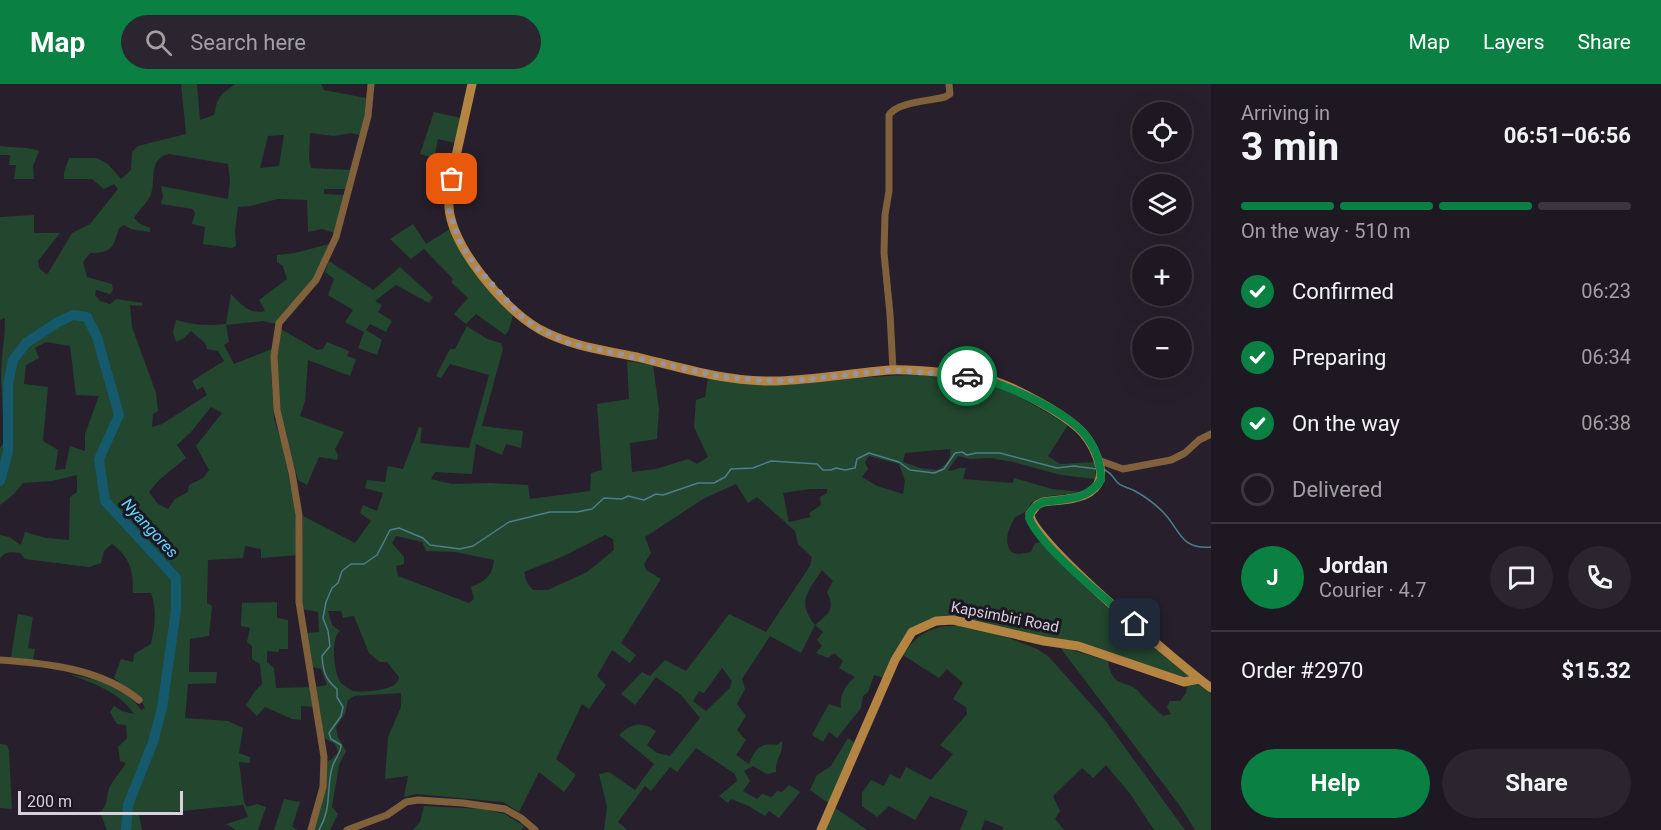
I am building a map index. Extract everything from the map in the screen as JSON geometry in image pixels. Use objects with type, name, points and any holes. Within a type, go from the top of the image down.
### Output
[{"type":"street","points":[[311,830],[322,787],[324,757],[299,602],[299,515],[277,410],[274,356],[279,323],[315,280],[336,237],[368,116],[371,84]]},
{"type":"street","points":[[472,84],[448,205],[462,246],[477,268],[520,315],[537,328],[585,347],[722,377],[781,381],[893,370],[975,377],[1006,385],[1034,400],[1078,428],[1093,447],[1100,466],[1101,480],[1096,488],[1087,494],[1037,505],[1030,514],[1032,524],[1054,551],[1079,574],[1211,688]]},
{"type":"street","points":[[893,370],[891,314],[885,277],[885,215],[889,191],[889,115],[901,106],[945,97],[950,94],[949,84]]},
{"type":"street","points":[[1100,466],[1123,469],[1171,460],[1211,434]]},
{"type":"street","name":"Kapsimbiri Road","points":[[821,830],[899,652],[912,632],[928,624],[944,620],[973,624],[1078,646],[1184,682],[1199,679]]},
{"type":"street","points":[[0,660],[66,669],[106,680],[117,684],[139,700]]},
{"type":"street","points":[[346,830],[387,815],[406,802],[418,800],[505,809],[521,818],[535,830]]},
{"type":"green space","points":[[181,84],[197,84],[200,120],[214,115],[217,102],[222,94],[235,84],[321,84],[324,90],[366,98],[365,118],[359,135],[351,133],[334,136],[310,133],[311,168],[350,170],[345,189],[324,189],[324,194],[344,195],[335,233],[322,229],[308,232],[307,200],[278,199],[238,207],[236,246],[232,248],[203,244],[205,227],[192,224],[195,213],[193,209],[161,204],[163,196],[161,186],[228,199],[230,181],[228,164],[169,154],[158,160],[155,165],[151,194],[134,218],[140,224],[150,228],[150,232],[131,229],[124,225],[119,228],[110,248],[103,252],[90,253],[83,262],[87,277],[112,284],[113,290],[110,294],[96,290],[95,295],[100,301],[110,304],[116,299],[143,303],[142,306],[130,305],[132,327],[156,393],[158,411],[153,414],[152,427],[162,424],[207,395],[203,387],[197,390],[192,381],[224,361],[218,351],[207,349],[205,343],[191,331],[176,342],[173,332],[176,320],[201,325],[226,324],[231,294],[250,310],[265,311],[259,300],[287,279],[283,266],[277,262],[277,255],[329,244],[317,273],[305,291],[276,324],[263,321],[226,325],[229,342],[224,345],[234,364],[272,349],[274,419],[283,447],[295,509],[298,555],[261,558],[261,549],[245,546],[243,558],[208,560],[207,603],[212,606],[209,636],[190,639],[189,672],[217,672],[216,683],[188,684],[185,718],[228,721],[243,728],[239,753],[250,757],[250,763],[239,762],[244,802],[247,807],[257,804],[266,807],[258,830],[236,830],[226,824],[248,817],[243,805],[139,815],[142,830],[107,830],[100,812],[106,804],[110,786],[126,763],[120,761],[118,747],[127,738],[126,725],[117,724],[110,712],[114,706],[134,714],[113,694],[69,674],[110,685],[127,695],[141,710],[145,708],[140,698],[114,678],[121,659],[133,662],[134,654],[151,644],[154,606],[151,593],[133,593],[130,565],[123,554],[112,544],[104,551],[101,563],[89,567],[25,559],[20,553],[11,552],[6,553],[0,559],[0,535],[9,537],[21,545],[25,532],[46,538],[69,540],[70,497],[77,492],[77,475],[52,481],[23,483],[0,505],[0,448],[3,444],[1,370],[5,318],[0,320],[0,217],[34,215],[34,233],[60,233],[38,261],[39,268],[47,275],[72,233],[90,224],[118,189],[114,184],[104,189],[92,179],[64,179],[69,158],[97,158],[108,164],[121,179],[131,170],[132,152],[138,146],[186,134]],"holes":[[[284,135],[279,166],[260,168],[268,136]],[[46,342],[70,346],[76,395],[99,396],[85,434],[85,451],[70,446],[65,469],[55,470],[58,450],[43,441],[48,387],[24,384],[26,365],[39,358],[35,348]],[[211,407],[222,413],[196,446],[209,470],[203,478],[189,485],[188,492],[175,499],[168,509],[158,504],[149,492],[159,480],[186,458],[177,445]]]},
{"type":"green space","points":[[434,112],[461,118],[455,143],[438,139],[434,158],[420,154]]},
{"type":"green space","points":[[0,146],[39,151],[33,166],[34,179],[14,179],[16,165],[9,165],[10,155],[0,155]]},
{"type":"green space","points":[[413,224],[426,244],[450,229],[463,254],[478,275],[513,315],[509,330],[505,335],[476,314],[466,324],[454,314],[468,298],[451,282],[453,279],[424,249],[411,259],[390,239]]},
{"type":"green space","points":[[329,261],[373,290],[400,267],[433,297],[429,303],[396,285],[375,301],[382,305],[378,312],[392,321],[386,332],[370,324],[366,330],[382,340],[377,355],[358,348],[364,332],[345,322],[353,310],[328,295],[334,279],[325,272]]},
{"type":"green space","points":[[467,326],[487,339],[501,343],[503,349],[482,426],[523,431],[521,448],[506,444],[502,455],[476,444],[472,474],[435,472],[431,479],[452,484],[528,485],[530,499],[590,491],[591,473],[602,470],[597,404],[629,399],[627,361],[653,365],[659,409],[657,439],[630,443],[632,472],[656,469],[688,459],[697,464],[708,457],[694,427],[696,400],[705,397],[708,378],[772,385],[879,376],[933,375],[986,384],[1008,392],[1068,425],[1048,456],[1060,464],[1095,462],[1095,479],[1061,475],[990,458],[970,459],[958,456],[948,470],[966,468],[963,479],[1013,483],[1014,478],[1052,489],[1081,492],[1050,496],[1031,503],[1027,511],[1015,517],[1009,530],[1007,543],[1011,552],[1018,554],[1031,552],[1035,543],[1042,542],[1063,565],[1193,679],[1189,680],[1048,638],[952,618],[919,625],[884,678],[874,675],[868,692],[863,696],[861,708],[837,738],[829,732],[823,742],[812,735],[829,704],[841,708],[844,691],[855,677],[839,668],[843,661],[834,653],[828,658],[816,653],[822,646],[817,640],[823,632],[815,625],[801,653],[770,636],[742,679],[745,689],[737,704],[746,716],[737,730],[746,740],[736,755],[749,764],[759,748],[766,745],[777,745],[782,741],[776,772],[767,774],[753,766],[744,771],[750,781],[743,791],[757,799],[762,794],[772,797],[777,791],[782,792],[789,785],[800,792],[779,818],[769,811],[765,816],[731,799],[728,803],[719,796],[737,781],[735,774],[696,748],[677,772],[670,767],[651,791],[645,786],[618,822],[627,830],[604,830],[607,807],[599,774],[609,772],[635,790],[654,764],[619,735],[632,726],[646,726],[656,731],[647,745],[657,753],[670,756],[700,718],[681,695],[656,677],[635,705],[621,694],[642,672],[650,676],[665,660],[686,671],[729,614],[766,632],[810,566],[812,557],[798,544],[795,531],[757,497],[748,503],[736,484],[703,499],[645,537],[651,553],[644,564],[646,570],[661,579],[621,643],[636,655],[630,663],[612,650],[597,676],[606,685],[589,709],[582,704],[556,759],[576,775],[564,792],[539,772],[519,812],[503,802],[416,794],[404,797],[408,776],[385,779],[388,737],[401,707],[401,693],[354,696],[348,700],[345,714],[336,727],[338,737],[346,751],[339,765],[332,807],[338,814],[330,830],[313,830],[326,761],[331,760],[338,752],[335,744],[324,738],[316,687],[327,685],[321,669],[313,667],[307,633],[319,632],[318,612],[303,609],[301,585],[303,516],[355,543],[371,521],[360,513],[363,505],[377,511],[383,493],[365,488],[367,480],[385,482],[388,466],[403,469],[419,427],[422,428],[420,443],[469,448],[489,375],[450,364],[441,378],[436,376],[450,349],[455,349]],"holes":[[[950,449],[947,462],[937,470],[920,468],[903,462],[905,453]],[[869,456],[899,464],[905,481],[903,494],[877,486],[862,477],[868,469],[865,462]],[[827,489],[827,493],[820,497],[821,505],[809,513],[811,517],[789,522],[783,493]],[[605,535],[613,539],[614,550],[587,572],[548,590],[533,590],[527,583],[524,572],[564,556]],[[396,536],[422,542],[426,551],[455,552],[494,560],[492,570],[487,577],[481,583],[471,587],[474,599],[469,603],[398,576],[396,566],[404,564],[404,557],[392,543]],[[822,570],[833,581],[827,592],[831,607],[815,625],[809,617],[805,603],[806,597]],[[328,611],[341,611],[343,618],[354,616],[369,653],[380,662],[387,662],[399,677],[396,684],[362,692],[353,691],[341,683],[336,672],[334,657],[335,641],[340,631],[332,625]],[[722,668],[732,681],[730,688],[706,711],[693,701],[699,691],[704,693]]]},
{"type":"green space","points":[[281,329],[317,350],[323,349],[327,342],[349,351],[347,356],[356,359],[350,376],[308,360],[305,401],[300,416],[344,432],[335,449],[338,455],[337,460],[319,457],[307,485],[298,480],[282,423],[275,363]]},
{"type":"green space","points":[[277,602],[277,618],[288,620],[288,649],[279,649],[279,652],[267,651],[267,662],[274,668],[276,688],[311,687],[315,707],[301,706],[301,720],[292,719],[265,707],[257,716],[246,705],[262,684],[260,664],[252,659],[252,646],[247,642],[250,628],[241,626],[242,603]]},
{"type":"green space","points":[[18,614],[33,617],[28,648],[35,649],[33,660],[11,657]]},
{"type":"green space","points":[[945,626],[966,626],[999,634],[1037,649],[1049,657],[1105,720],[1185,830],[1154,830],[1131,795],[1106,765],[1093,778],[1082,768],[1053,796],[1060,811],[1055,819],[1064,830],[1003,830],[1003,827],[985,820],[981,830],[960,830],[968,811],[930,796],[915,820],[889,806],[877,817],[862,806],[862,793],[871,780],[884,786],[890,774],[900,779],[906,767],[931,780],[953,754],[940,745],[967,714],[966,707],[953,699],[963,683],[947,669],[939,678],[903,655],[921,636]]},
{"type":"green space","points":[[1059,646],[1108,661],[1110,670],[1117,680],[1135,688],[1163,716],[1171,714],[1167,707],[1170,701],[1180,701],[1186,693],[1187,685],[1198,684],[1211,694],[1211,830],[1195,830],[1180,806]]},
{"type":"green space","points":[[848,738],[857,744],[828,803],[810,790],[817,775],[831,766]]},
{"type":"green space","points":[[0,744],[7,745],[9,751],[12,809],[0,808]]},
{"type":"green space","points":[[284,799],[300,802],[292,827],[298,830],[274,830]]},
{"type":"green space","points":[[424,806],[483,809],[505,814],[524,826],[522,830],[413,830],[420,822]]},
{"type":"green space","points":[[834,807],[867,830],[824,830]]},
{"type":"waterway","name":"Nyangores","points":[[0,481],[8,452],[8,384],[13,360],[26,343],[58,322],[73,315],[87,317],[97,337],[119,415],[99,459],[105,501],[176,578],[176,610],[162,708],[153,742],[128,805],[126,830]]},
{"type":"waterway","points":[[319,830],[326,814],[332,768],[341,748],[341,745],[331,739],[329,733],[341,716],[343,707],[337,697],[337,689],[327,678],[323,666],[322,656],[330,646],[323,618],[326,602],[332,588],[338,583],[342,571],[351,564],[364,564],[377,555],[390,530],[399,528],[423,538],[430,545],[460,549],[473,546],[509,522],[550,512],[577,512],[592,509],[604,498],[622,499],[628,496],[644,500],[656,494],[663,495],[698,483],[714,483],[725,477],[731,469],[753,468],[771,461],[817,464],[823,470],[836,468],[845,470],[855,468],[857,459],[869,453],[899,462],[910,470],[934,473],[944,469],[955,453],[962,452],[967,455],[1000,453],[1057,468],[1074,466],[1097,469]]},
{"type":"waterway","points":[[1105,470],[1120,484],[1159,508],[1186,541],[1200,547],[1211,547]]},
{"type":"way so far","points":[[452,179],[448,205],[453,226],[462,246],[477,268],[520,315],[537,328],[569,343],[722,377],[772,381],[800,380],[893,370],[967,376]]},
{"type":"route","points":[[967,376],[1006,385],[1069,420],[1085,435],[1093,447],[1101,472],[1101,480],[1096,488],[1080,496],[1043,502],[1032,510],[1029,518],[1035,529],[1054,551],[1135,624]]}]
